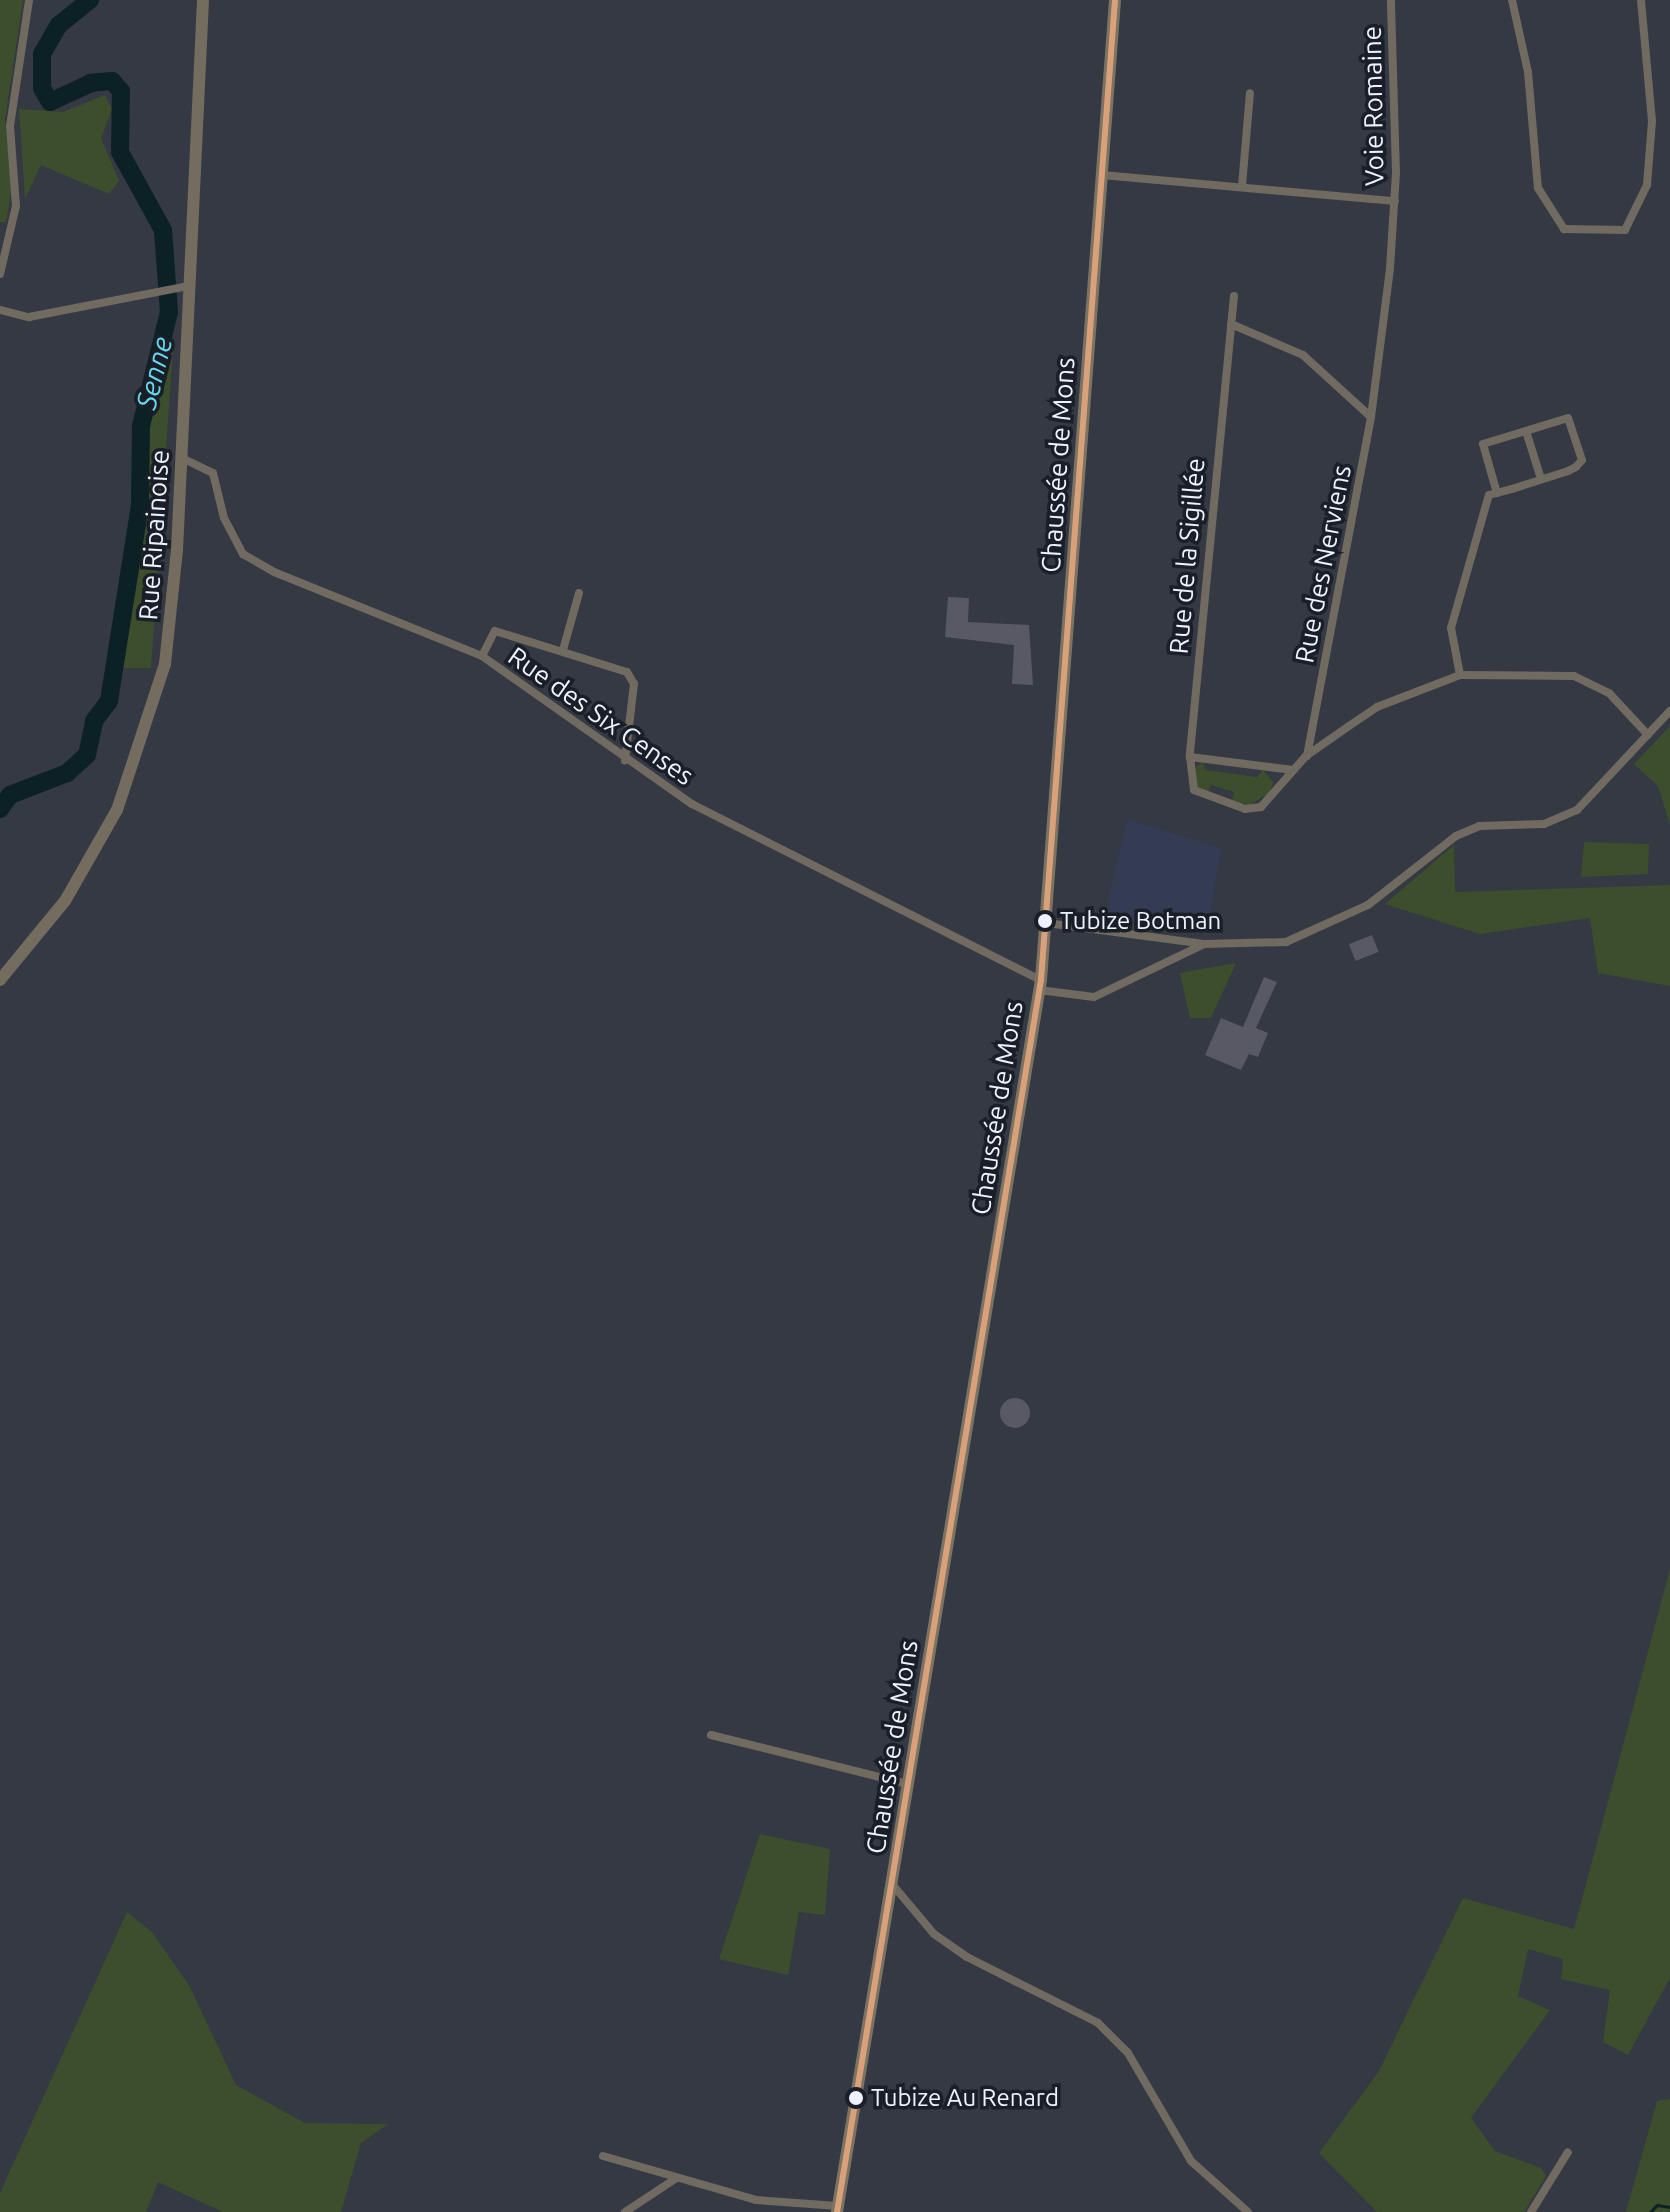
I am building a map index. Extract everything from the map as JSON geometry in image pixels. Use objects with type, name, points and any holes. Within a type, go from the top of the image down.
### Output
[{"type":"main road","name":"Chaussée de Mons","points":[[838,2209],[1040,985],[1115,0]]},
{"type":"street","points":[[0,274],[16,206],[10,126],[29,0]]},
{"type":"street","name":"Rue Ripainoise","points":[[0,980],[65,901],[135,768],[173,617],[182,458],[184,287],[203,0]]},
{"type":"street","name":"Voie Romaine","points":[[1102,175],[1395,201],[1391,0]]},
{"type":"street","points":[[1512,0],[1528,72],[1538,188],[1564,229],[1612,230],[1625,230],[1634,220],[1647,185],[1652,121],[1641,0]]},
{"type":"street","points":[[1242,186],[1250,93]]},
{"type":"street","name":"Rue des Nerviens","points":[[1306,756],[1371,417],[1395,201]]},
{"type":"street","points":[[0,310],[29,317],[184,287]]},
{"type":"street","name":"Rue de la Sigillée","points":[[1234,296],[1190,757],[1194,790],[1252,809],[1268,802],[1293,770]]},
{"type":"street","points":[[1231,324],[1303,355],[1371,417]]},
{"type":"street","points":[[1460,675],[1451,628],[1484,509],[1497,493],[1576,467],[1582,460],[1568,418],[1483,444],[1497,493]]},
{"type":"street","points":[[1526,431],[1541,479]]},
{"type":"street","name":"Rue des Six Censes","points":[[182,458],[213,473],[224,518],[243,554],[274,572],[482,656],[625,760],[692,804],[1040,985],[1094,997],[1204,944]]},
{"type":"street","points":[[563,650],[579,593]]},
{"type":"street","points":[[482,656],[495,631],[563,650],[634,677],[625,760]]},
{"type":"street","points":[[1190,757],[1293,770],[1306,756],[1377,707],[1460,675],[1574,676],[1609,693],[1648,735]]},
{"type":"street","points":[[1047,923],[1204,944],[1286,942],[1368,905],[1456,836],[1479,826],[1560,819],[1595,795],[1670,711]]},
{"type":"street","points":[[711,1735],[908,1784]]},
{"type":"street","points":[[892,1884],[934,1934],[967,1957],[1098,2023],[1128,2053],[1191,2161],[1248,2212]]},
{"type":"street","points":[[1531,2212],[1568,2152]]},
{"type":"street","points":[[603,2156],[756,2200],[838,2209]]},
{"type":"street","points":[[625,2212],[675,2179]]},
{"type":"shaded area","points":[[1127,819],[1221,848],[1207,932],[1104,918]]},
{"type":"green space","points":[[0,0],[23,0],[5,120],[12,186],[6,222],[0,222]]},
{"type":"green space","points":[[105,95],[112,109],[101,138],[119,181],[109,194],[41,165],[25,199],[19,109],[63,112]]},
{"type":"green space","points":[[173,347],[151,668],[117,668],[145,427]]},
{"type":"green space","points":[[1670,726],[1669,822],[1658,786],[1634,764]]},
{"type":"green space","points":[[1203,762],[1205,770],[1257,777],[1263,770],[1273,782],[1270,793],[1249,805],[1232,800],[1234,792],[1211,785],[1208,792],[1196,786],[1193,770]]},
{"type":"green space","points":[[1584,842],[1649,844],[1648,874],[1581,877]]},
{"type":"green space","points":[[1454,845],[1455,892],[1670,885],[1670,986],[1598,973],[1590,918],[1480,934],[1385,904]]},
{"type":"green space","points":[[1236,963],[1211,1018],[1190,1018],[1180,973]]},
{"type":"green space","points":[[1670,1569],[1670,1978],[1628,2055],[1603,2042],[1610,1990],[1561,1979],[1563,1959],[1528,1949],[1518,1996],[1550,2010],[1471,2118],[1495,2151],[1541,2168],[1546,2176],[1524,2212],[1377,2212],[1319,2153],[1379,2071],[1463,1898],[1574,1929]]},
{"type":"green space","points":[[760,1834],[830,1849],[825,1915],[799,1912],[788,1975],[719,1959]]},
{"type":"green space","points":[[127,1912],[152,1932],[190,1987],[236,2085],[305,2123],[388,2124],[361,2143],[341,2212],[223,2212],[158,2182],[146,2212],[0,2212],[0,2193]]},
{"type":"green space","points":[[1670,2099],[1670,2212],[1626,2212],[1657,2101]]},
{"type":"building","points":[[948,597],[969,598],[968,622],[1029,625],[1033,685],[1012,684],[1014,645],[945,637]]},
{"type":"building","points":[[1372,935],[1379,952],[1356,961],[1349,944]]},
{"type":"building","points":[[1264,977],[1277,982],[1256,1028],[1268,1033],[1258,1057],[1249,1054],[1241,1070],[1205,1055],[1221,1018],[1243,1027]]},
{"type":"building","points":[[1015,1398],[1026,1402],[1030,1413],[1026,1424],[1015,1428],[1004,1424],[1000,1413],[1004,1402]]},
{"type":"waterway","name":"Senne","points":[[0,809],[10,795],[67,773],[87,755],[94,721],[109,701],[140,506],[141,426],[169,312],[163,230],[120,152],[121,91],[112,81],[91,83],[50,102],[42,88],[42,54],[59,25],[90,0]]},
{"type":"waterway","points":[[1650,2212],[1657,2205],[1670,2207]]},
{"type":"transit line","points":[[837,2212],[1041,980],[1115,0]]},
{"type":"place","name":"Tubize Botman","points":[[1045,921]]},
{"type":"place","name":"Tubize Au Renard","points":[[856,2098]]}]
